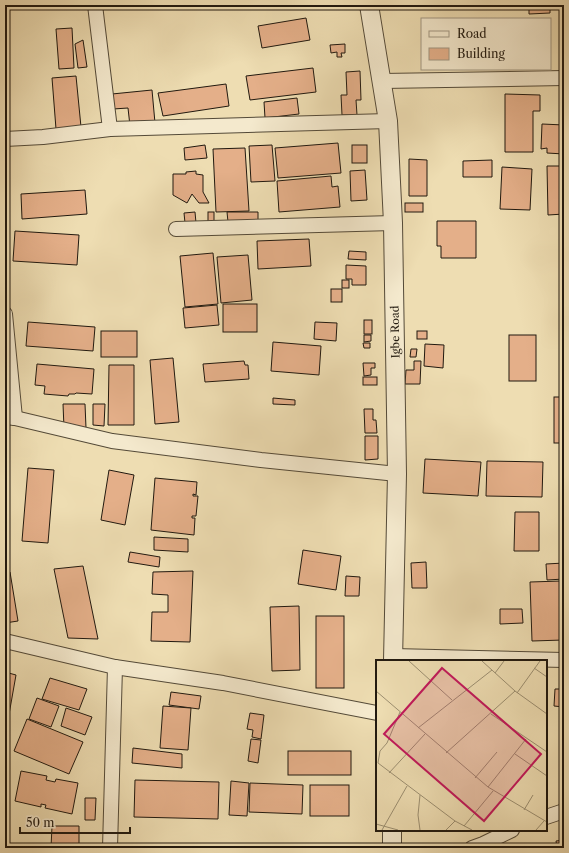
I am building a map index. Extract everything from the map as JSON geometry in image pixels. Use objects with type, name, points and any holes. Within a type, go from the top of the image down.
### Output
[{"type":"street","points":[[95,5],[110,129]]},
{"type":"street","name":"Igbe Road","points":[[370,5],[388,121],[393,223],[397,474],[393,658]]},
{"type":"street","points":[[382,81],[564,78]]},
{"type":"street","points":[[5,139],[43,138],[110,129],[388,121]]},
{"type":"street","points":[[176,229],[393,223]]},
{"type":"street","points":[[5,314],[10,418],[112,441],[261,460],[397,474]]},
{"type":"street","points":[[5,641],[115,667],[223,683],[376,713]]},
{"type":"street","points":[[393,658],[564,660]]},
{"type":"street","points":[[110,848],[115,667]]},
{"type":"street","points":[[547,817],[564,811]]},
{"type":"street","points":[[392,831],[392,848]]},
{"type":"street","points":[[472,848],[510,831]]},
{"type":"building","points":[[529,5],[550,5],[550,13],[529,14]]},
{"type":"building","points":[[306,18],[310,40],[262,48],[258,26]]},
{"type":"building","points":[[72,28],[74,68],[59,69],[56,29]]},
{"type":"building","points":[[83,40],[87,67],[78,68],[75,44]]},
{"type":"building","points":[[345,44],[345,53],[341,53],[342,57],[337,57],[337,52],[331,53],[330,45]]},
{"type":"building","points":[[313,68],[316,92],[250,100],[246,76]]},
{"type":"building","points":[[360,71],[361,100],[356,100],[357,115],[342,115],[341,95],[347,95],[346,72]]},
{"type":"building","points":[[76,76],[81,127],[56,129],[52,78]]},
{"type":"building","points":[[226,84],[229,106],[163,116],[158,93]]},
{"type":"building","points":[[152,90],[155,123],[130,126],[128,108],[113,109],[112,94]]},
{"type":"building","points":[[505,94],[540,95],[540,111],[533,111],[533,152],[505,152]]},
{"type":"building","points":[[297,98],[299,114],[265,118],[264,102]]},
{"type":"building","points":[[542,124],[564,125],[564,154],[547,153],[547,148],[541,149]]},
{"type":"building","points":[[338,143],[341,173],[278,178],[275,148]]},
{"type":"building","points":[[205,145],[207,158],[185,160],[184,148]]},
{"type":"building","points":[[272,145],[275,181],[251,182],[249,146]]},
{"type":"building","points":[[352,145],[367,145],[367,163],[352,163]]},
{"type":"building","points":[[245,148],[249,211],[216,212],[213,149]]},
{"type":"building","points":[[409,159],[427,160],[427,196],[409,196]]},
{"type":"building","points":[[492,160],[492,177],[463,177],[463,161]]},
{"type":"building","points":[[547,166],[564,166],[564,214],[548,215]]},
{"type":"building","points":[[502,167],[532,169],[530,210],[500,209]]},
{"type":"building","points":[[365,170],[367,200],[351,201],[350,171]]},
{"type":"building","points":[[196,171],[196,174],[203,175],[203,192],[209,203],[199,203],[192,194],[187,203],[173,195],[173,174],[186,174],[186,172]]},
{"type":"building","points":[[331,176],[332,187],[338,186],[340,207],[279,212],[277,181]]},
{"type":"building","points":[[85,190],[87,214],[22,219],[21,194]]},
{"type":"building","points":[[405,203],[423,203],[423,212],[405,212]]},
{"type":"building","points":[[195,212],[196,223],[185,223],[184,213]]},
{"type":"building","points":[[208,212],[214,212],[214,225],[208,225]]},
{"type":"building","points":[[227,212],[258,212],[258,221],[228,222]]},
{"type":"building","points":[[437,221],[476,221],[476,258],[441,258],[441,246],[437,246]]},
{"type":"building","points":[[15,231],[79,235],[77,265],[13,261]]},
{"type":"building","points":[[309,239],[311,266],[258,269],[257,241]]},
{"type":"building","points":[[349,251],[366,252],[366,260],[348,259]]},
{"type":"building","points":[[213,253],[218,304],[185,307],[180,256]]},
{"type":"building","points":[[248,255],[252,300],[221,303],[217,257]]},
{"type":"building","points":[[346,265],[366,266],[366,285],[352,285],[352,279],[346,279]]},
{"type":"building","points":[[342,280],[349,280],[349,288],[342,288]]},
{"type":"building","points":[[331,289],[342,289],[342,302],[331,302]]},
{"type":"building","points":[[223,304],[257,304],[257,332],[223,332]]},
{"type":"building","points":[[217,305],[219,325],[185,328],[183,308]]},
{"type":"building","points":[[364,320],[372,320],[372,334],[364,334]]},
{"type":"building","points":[[28,322],[95,327],[93,351],[26,346]]},
{"type":"building","points":[[315,322],[337,323],[336,341],[314,339]]},
{"type":"building","points":[[101,331],[137,331],[137,357],[101,357]]},
{"type":"building","points":[[417,331],[427,331],[427,339],[417,339]]},
{"type":"building","points":[[364,335],[371,335],[371,341],[364,342]]},
{"type":"building","points":[[509,335],[536,335],[536,381],[509,381]]},
{"type":"building","points":[[564,337],[564,359],[563,359]]},
{"type":"building","points":[[273,342],[321,346],[319,375],[271,371]]},
{"type":"building","points":[[363,343],[370,343],[370,348],[364,348]]},
{"type":"building","points":[[425,344],[444,345],[443,368],[424,366]]},
{"type":"building","points":[[411,349],[417,349],[416,357],[410,357]]},
{"type":"building","points":[[173,358],[179,422],[155,424],[150,360]]},
{"type":"building","points":[[244,361],[245,365],[248,365],[249,379],[205,382],[203,364]]},
{"type":"building","points":[[414,361],[421,361],[420,384],[405,384],[406,370],[414,370]]},
{"type":"building","points":[[363,363],[375,363],[375,368],[371,368],[371,375],[364,376]]},
{"type":"building","points":[[37,364],[94,369],[92,394],[76,393],[69,394],[68,396],[44,394],[45,386],[35,385]]},
{"type":"building","points":[[109,365],[134,365],[134,425],[108,425]]},
{"type":"building","points":[[363,377],[377,377],[377,385],[363,385]]},
{"type":"building","points":[[554,397],[564,397],[564,443],[554,443]]},
{"type":"building","points":[[273,398],[295,400],[295,405],[273,404]]},
{"type":"building","points":[[63,404],[85,404],[86,428],[64,428]]},
{"type":"building","points":[[93,404],[105,404],[104,426],[93,425]]},
{"type":"building","points":[[364,409],[373,409],[373,420],[376,420],[377,433],[365,433]]},
{"type":"building","points":[[365,436],[378,436],[378,459],[365,460]]},
{"type":"building","points":[[425,459],[481,462],[478,496],[423,493]]},
{"type":"building","points":[[487,461],[543,462],[542,497],[486,496]]},
{"type":"building","points":[[28,468],[54,470],[48,543],[22,541]]},
{"type":"building","points":[[109,470],[134,475],[125,525],[101,520]]},
{"type":"building","points":[[155,478],[197,482],[196,495],[193,494],[193,496],[198,496],[196,516],[192,516],[192,518],[195,518],[194,535],[151,530]]},
{"type":"building","points":[[515,512],[539,512],[539,551],[514,551]]},
{"type":"building","points":[[154,537],[188,539],[188,552],[154,550]]},
{"type":"building","points":[[303,550],[341,556],[336,590],[298,584]]},
{"type":"building","points":[[130,552],[160,557],[159,567],[128,562]]},
{"type":"building","points":[[426,562],[427,588],[412,588],[411,563]]},
{"type":"building","points":[[564,563],[564,579],[547,580],[546,564]]},
{"type":"building","points":[[83,566],[98,639],[68,638],[54,569]]},
{"type":"building","points":[[193,571],[190,642],[151,641],[152,612],[168,612],[168,595],[152,594],[153,572]]},
{"type":"building","points":[[5,572],[10,572],[18,621],[5,623],[5,607],[8,606],[7,602],[5,602]]},
{"type":"building","points":[[346,576],[360,577],[359,596],[345,596]]},
{"type":"building","points":[[561,581],[563,640],[532,641],[530,582]]},
{"type":"building","points":[[299,606],[300,670],[272,671],[270,607]]},
{"type":"building","points":[[500,609],[522,609],[523,623],[500,624]]},
{"type":"building","points":[[316,616],[344,616],[344,688],[316,688]]},
{"type":"building","points":[[5,672],[16,675],[5,737]]},
{"type":"building","points":[[50,678],[87,689],[79,710],[42,699]]},
{"type":"building","points":[[555,689],[564,689],[564,707],[554,706]]},
{"type":"building","points":[[171,692],[201,696],[199,709],[169,705]]},
{"type":"building","points":[[37,698],[59,706],[51,727],[29,719]]},
{"type":"building","points":[[163,706],[191,708],[188,750],[160,748]]},
{"type":"building","points":[[66,708],[92,717],[85,735],[61,726]]},
{"type":"building","points":[[250,713],[264,715],[261,739],[252,737],[253,730],[247,729]]},
{"type":"building","points":[[27,719],[83,742],[69,774],[14,751]]},
{"type":"building","points":[[251,739],[261,740],[258,763],[248,761]]},
{"type":"building","points":[[133,748],[182,754],[182,768],[132,763]]},
{"type":"building","points":[[288,751],[351,751],[351,775],[288,775]]},
{"type":"building","points":[[21,771],[47,776],[46,780],[55,782],[56,779],[78,783],[72,814],[45,808],[46,805],[41,804],[41,807],[15,801]]},
{"type":"building","points":[[135,780],[219,782],[218,819],[134,817]]},
{"type":"building","points":[[231,781],[249,783],[247,816],[229,815]]},
{"type":"building","points":[[250,783],[303,785],[302,814],[249,812]]},
{"type":"building","points":[[310,785],[349,785],[349,816],[310,816]]},
{"type":"building","points":[[85,798],[96,798],[95,820],[85,820]]},
{"type":"building","points":[[52,826],[79,826],[79,848],[51,848]]},
{"type":"building","points":[[564,840],[564,848],[557,848],[556,841]]}]
